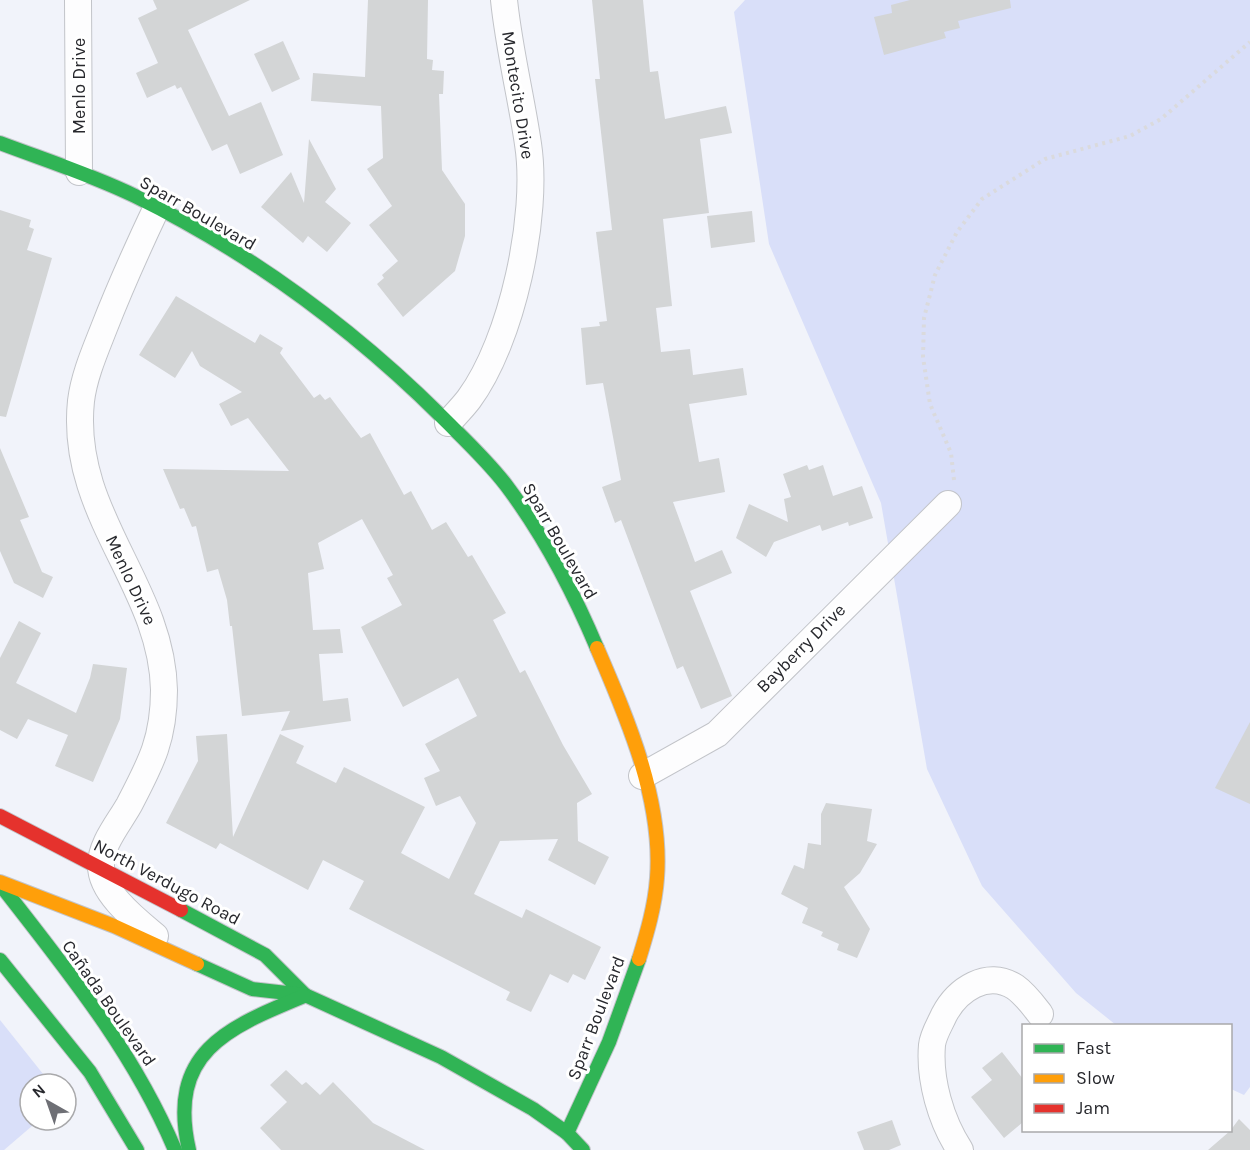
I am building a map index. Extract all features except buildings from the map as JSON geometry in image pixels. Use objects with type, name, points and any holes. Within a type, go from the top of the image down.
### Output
[{"type":"main road","name":"Sparr Boulevard","points":[[0,143],[79,172],[158,207],[305,298],[398,375],[448,423],[511,491],[558,568],[599,650],[629,731],[642,776],[657,856],[654,900],[643,946],[619,1014],[567,1133]]},
{"type":"main road","name":"North Verdugo Road","points":[[0,816],[100,866],[265,955],[305,995]]},
{"type":"main road","name":"North Verdugo Road","points":[[0,883],[114,926],[252,989],[305,995],[441,1058],[533,1109],[567,1133],[583,1150]]},
{"type":"main road","name":"Cañada Boulevard","points":[[0,883],[84,992],[124,1051],[166,1127],[175,1150]]},
{"type":"main road","points":[[0,960],[90,1071],[137,1150]]},
{"type":"main road","points":[[189,1150],[183,1100],[189,1078],[200,1057],[235,1028],[305,995]]},
{"type":"street","name":"Menlo Drive","points":[[78,0],[79,172]]},
{"type":"street","name":"Montecito Drive","points":[[448,423],[469,400],[484,374],[515,290],[527,234],[531,194],[529,146],[508,43],[504,0]]},
{"type":"street","name":"Menlo Drive","points":[[100,866],[107,842],[159,744],[164,712],[164,680],[155,629],[99,514],[86,473],[80,428],[81,399],[89,365],[124,276],[158,207]]},
{"type":"street","name":"Bayberry Drive","points":[[642,776],[717,734],[948,504]]},
{"type":"street","points":[[100,866],[104,882],[127,913],[184,958]]},
{"type":"street","points":[[960,1150],[941,1110],[932,1072],[932,1042],[951,1002],[972,984],[994,981],[1014,987],[1040,1014]]},
{"type":"path","points":[[948,504],[954,480],[951,453],[930,404],[923,357],[924,318],[935,275],[957,232],[982,200],[1045,159],[1130,136],[1161,119],[1250,42]]},
{"type":"shaded area","points":[[745,0],[1250,0],[1250,1087],[1244,1095],[1232,1089],[1232,1024],[1115,1024],[1076,993],[982,886],[927,769],[881,503],[769,244],[734,12]]},
{"type":"shaded area","points":[[0,1020],[41,1072],[18,1072],[18,1132],[25,1132],[4,1150],[0,1150]]},
{"type":"traffic: fast","points":[[0,143],[102,181],[135,196],[218,241],[297,294],[371,352],[407,383],[458,433],[506,485],[556,564],[597,648]]},
{"type":"traffic: fast","points":[[0,884],[73,979],[119,1044],[158,1113],[175,1150]]},
{"type":"traffic: fast","points":[[181,910],[265,955],[305,995]]},
{"type":"traffic: fast","points":[[567,1133],[609,1042],[639,959]]},
{"type":"traffic: fast","points":[[0,960],[90,1072],[137,1150]]},
{"type":"traffic: fast","points":[[197,964],[252,989],[305,995],[441,1057],[533,1109],[567,1133],[583,1150]]},
{"type":"traffic: fast","points":[[189,1150],[184,1117],[187,1090],[195,1067],[209,1049],[228,1033],[250,1020],[304,996]]},
{"type":"traffic: slow","points":[[597,648],[631,731],[649,789],[654,819],[657,849],[656,888],[639,959]]},
{"type":"traffic: slow","points":[[0,882],[114,926],[197,964]]},
{"type":"traffic: jam","points":[[0,816],[181,910]]}]
